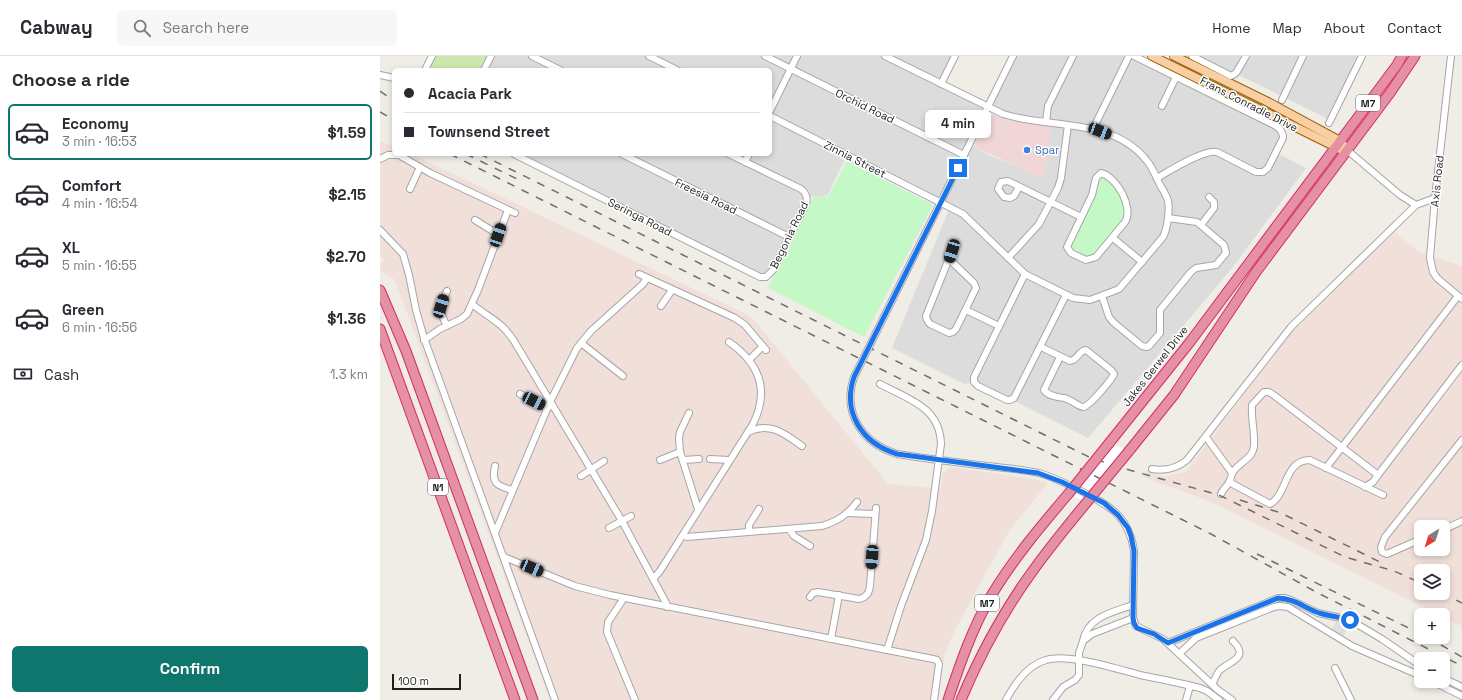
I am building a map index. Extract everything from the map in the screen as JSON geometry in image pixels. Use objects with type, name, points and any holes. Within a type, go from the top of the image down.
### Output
[{"type":"highway","name":"Jakes Gerwel Drive","points":[[948,700],[968,642],[989,600],[1020,552],[1190,342],[1402,56]]},
{"type":"highway","name":"M7","points":[[961,700],[983,651],[1012,600],[1046,552],[1178,390],[1256,272],[1348,152],[1415,56]]},
{"type":"highway","name":"N1","points":[[380,290],[406,351],[534,700]]},
{"type":"highway","name":"N1","points":[[380,329],[514,700]]},
{"type":"main road","name":"Frans Conradie Drive","points":[[1152,56],[1338,144]]},
{"type":"main road","name":"Frans Conradie Drive","points":[[1174,56],[1266,101],[1338,144],[1348,152]]},
{"type":"street","points":[[426,68],[432,56]]},
{"type":"street","points":[[485,68],[491,56]]},
{"type":"street","points":[[532,56],[556,68]]},
{"type":"street","points":[[546,63],[550,56]]},
{"type":"street","points":[[649,56],[673,68]]},
{"type":"street","name":"Orchid Road","points":[[765,56],[964,155]]},
{"type":"street","points":[[772,107],[797,56]]},
{"type":"street","name":"Zinnia Street","points":[[772,117],[964,214],[1025,274],[1066,295],[1086,300],[1119,290],[1164,236],[1168,218],[1169,202],[1147,160],[1127,142],[1093,129],[1010,116],[988,108],[885,56]]},
{"type":"street","points":[[941,84],[955,56]]},
{"type":"street","points":[[1013,56],[854,377],[850,388],[850,404],[855,421],[870,440],[882,448],[897,454],[1038,473],[1062,482],[1112,508],[1128,528],[1134,551],[1133,618],[1137,628],[1154,634],[1168,643],[1224,695],[1232,700]]},
{"type":"street","points":[[1046,122],[1048,106],[1073,56]]},
{"type":"street","points":[[1093,129],[1129,56]]},
{"type":"street","points":[[1134,56],[1274,125],[1282,131],[1284,138],[1268,168],[1263,172],[1256,172],[1217,152],[1211,151],[1202,154],[1157,178]]},
{"type":"street","points":[[1192,56],[1231,76],[1236,73],[1246,56]]},
{"type":"street","points":[[1282,100],[1304,56]]},
{"type":"street","points":[[1329,123],[1362,56]]},
{"type":"street","name":"Axis Road","points":[[1326,468],[1460,297],[1437,278],[1431,264],[1430,253],[1451,56]]},
{"type":"street","points":[[380,75],[392,78]]},
{"type":"street","points":[[1162,106],[1176,78]]},
{"type":"street","points":[[1008,258],[1035,230],[1060,183],[1068,125]]},
{"type":"street","points":[[1348,152],[1416,205]]},
{"type":"street","points":[[380,159],[388,155],[392,155]]},
{"type":"street","points":[[401,156],[515,214]]},
{"type":"street","name":"Seringa Road","points":[[518,156],[760,277],[766,277]]},
{"type":"street","name":"Freesia Road","points":[[626,156],[789,237]]},
{"type":"street","points":[[734,156],[745,162],[747,156]]},
{"type":"street","name":"Begonia Road","points":[[745,162],[804,192],[807,197],[806,204],[773,270],[766,277]]},
{"type":"street","points":[[410,189],[420,167]]},
{"type":"street","points":[[1104,173],[1117,186],[1128,207],[1127,220],[1113,238],[1093,259],[1086,260],[1068,250],[1068,245],[1081,217],[1092,195],[1096,178],[1098,175],[1104,173]]},
{"type":"street","points":[[1019,187],[1081,217]]},
{"type":"street","points":[[1201,225],[1214,208],[1214,202],[1209,197]]},
{"type":"street","points":[[1152,469],[1171,469],[1183,463],[1206,437],[1291,327],[1416,205],[1435,198]]},
{"type":"street","points":[[424,340],[461,319],[466,314],[472,304],[508,210]]},
{"type":"street","points":[[1102,296],[1109,318],[1142,346],[1149,346],[1160,333],[1160,310],[1191,272],[1196,268],[1216,265],[1225,255],[1226,250],[1224,245],[1201,225],[1192,220],[1168,218]]},
{"type":"street","points":[[475,220],[498,235]]},
{"type":"street","points":[[380,230],[403,254],[424,340],[556,700]]},
{"type":"street","points":[[1113,238],[1142,262]]},
{"type":"street","points":[[949,259],[974,283],[976,287],[956,329],[951,333],[930,324],[926,318],[926,314],[952,251]]},
{"type":"street","points":[[639,274],[735,318],[745,325],[765,348],[749,360]]},
{"type":"street","points":[[1025,274],[974,377],[974,382],[978,386],[1007,400],[1012,400],[1016,396],[1066,295]]},
{"type":"street","points":[[495,533],[550,402],[570,360],[590,332],[643,284],[647,278]]},
{"type":"street","points":[[661,306],[672,290]]},
{"type":"street","points":[[447,326],[441,314],[443,302],[448,291]]},
{"type":"street","points":[[472,304],[494,318],[508,332],[622,521],[667,607]]},
{"type":"street","points":[[966,310],[999,326]]},
{"type":"street","points":[[653,579],[660,571],[683,535],[757,416],[762,395],[759,379],[747,356],[729,342]]},
{"type":"street","points":[[581,343],[623,376]]},
{"type":"street","points":[[1041,347],[1060,357],[1072,361],[1082,351],[1086,350],[1111,370],[1114,376],[1090,403],[1084,407],[1081,407],[1071,400],[1054,396],[1044,390],[1060,357]]},
{"type":"street","points":[[1365,487],[1378,475],[1462,365]]},
{"type":"street","points":[[880,384],[917,403],[933,416],[941,434],[932,511],[926,540],[901,606],[887,650]]},
{"type":"street","points":[[1221,494],[1238,465],[1247,459],[1252,453],[1254,446],[1252,406],[1264,392],[1269,392],[1275,396],[1378,475]]},
{"type":"street","points":[[520,394],[548,408]]},
{"type":"street","points":[[689,413],[680,432],[680,452],[698,509]]},
{"type":"street","points":[[747,433],[754,429],[775,428],[802,446]]},
{"type":"street","points":[[1206,437],[1232,474]]},
{"type":"street","points":[[1414,542],[1387,554],[1382,552],[1381,547],[1385,537],[1462,440]]},
{"type":"street","points":[[660,460],[680,452]]},
{"type":"street","points":[[683,460],[699,459]]},
{"type":"street","points":[[710,459],[730,460]]},
{"type":"street","points":[[1229,482],[1270,504],[1277,500],[1281,489],[1295,465],[1302,460],[1310,460],[1382,495]]},
{"type":"street","points":[[581,476],[604,461]]},
{"type":"street","points":[[495,466],[493,473],[495,482],[512,490]]},
{"type":"street","points":[[683,535],[687,537],[822,526],[836,521],[848,513],[857,502]]},
{"type":"street","points":[[749,532],[750,525],[759,509]]},
{"type":"street","points":[[810,597],[813,593],[818,592],[859,599],[866,597],[868,594],[870,586],[875,511],[848,513]]},
{"type":"street","points":[[609,528],[631,516]]},
{"type":"street","points":[[1450,527],[1462,521]]},
{"type":"street","points":[[789,529],[794,536],[810,546]]},
{"type":"street","points":[[504,557],[575,586],[624,598],[937,660],[939,667],[934,700]]},
{"type":"street","points":[[831,639],[839,595]]},
{"type":"street","points":[[624,598],[608,622],[607,632],[635,700]]},
{"type":"street","points":[[1168,643],[1278,598],[1284,598],[1318,613],[1350,620],[1382,638],[1414,661]]},
{"type":"street","points":[[1053,700],[1063,686],[1077,678],[1079,673],[1079,653],[1084,634],[1088,627],[1095,621],[1133,605]]},
{"type":"street","points":[[1180,653],[1191,641],[1196,638],[1274,607],[1284,606],[1356,648],[1414,673]]},
{"type":"street","points":[[1083,641],[1092,634],[1133,618]]},
{"type":"street","points":[[1212,684],[1220,670],[1234,662],[1239,656],[1239,649],[1233,641]]},
{"type":"street","points":[[1006,700],[1023,675],[1037,663],[1057,658],[1079,660],[1190,686],[1207,691],[1219,700]]},
{"type":"street","points":[[1335,668],[1351,700]]},
{"type":"street","points":[[1450,681],[1462,687]]},
{"type":"street","points":[[1186,700],[1190,686]]},
{"type":"street","points":[[1446,688],[1462,696]]},
{"type":"shaded area","points":[[491,56],[955,56],[940,85],[988,108],[1014,56],[1135,56],[1283,131],[1277,153],[1306,168],[1233,267],[1088,438],[974,382],[965,384],[892,348],[950,207],[847,155],[827,196],[807,197],[766,277],[516,156],[772,156],[772,68],[485,68]],"holes":[[[988,108],[1051,123],[1044,177],[991,156],[969,145]]]},
{"type":"shaded area","points":[[1191,56],[1362,56],[1331,118],[1326,118],[1237,74],[1235,75]]},
{"type":"shaded area","points":[[991,115],[1008,120],[1051,126],[1044,177],[1036,176],[974,147],[988,118]]},
{"type":"shaded area","points":[[380,141],[392,146],[392,156],[418,157],[748,315],[754,320],[888,484],[941,489],[943,473],[951,467],[1034,479],[1048,483],[1009,531],[955,630],[945,652],[937,700],[550,700],[394,279],[380,270],[380,266],[384,259],[380,255]]},
{"type":"shaded area","points":[[1394,232],[1419,252],[1462,266],[1462,626],[1450,620],[1450,608],[1426,608],[1209,501],[1144,477],[1146,471],[1165,477],[1186,472],[1295,327]]},
{"type":"shaded area","points":[[1337,620],[1349,626],[1343,637],[1332,630]]},
{"type":"green space","points":[[435,56],[488,56],[482,68],[428,68]]},
{"type":"green space","points":[[847,161],[933,205],[864,337],[768,288],[814,196],[828,197]]},
{"type":"green space","points":[[1099,176],[1104,176],[1116,189],[1124,204],[1126,216],[1096,254],[1088,258],[1071,251],[1070,246]]},
{"type":"pier","points":[[1106,440],[1133,454],[1091,505],[1064,491]]},
{"type":"railway","points":[[380,91],[392,100]]},
{"type":"railway","points":[[380,112],[392,119]]},
{"type":"railway","points":[[454,156],[1211,534],[1316,592],[1462,666]]},
{"type":"railway","points":[[470,156],[517,179]]},
{"type":"railway","points":[[484,156],[1091,458],[1219,495],[1345,557],[1394,571],[1414,580]]},
{"type":"railway","points":[[1240,500],[1281,513],[1384,564]]},
{"type":"railway","points":[[1257,554],[1414,631]]},
{"type":"railway","points":[[1450,597],[1462,603]]},
{"type":"railway","points":[[1439,644],[1462,657]]},
{"type":"place","name":"Spar","points":[[1027,150]]},
{"type":"route","points":[[958,168],[854,377],[850,388],[850,404],[855,421],[865,435],[875,444],[888,452],[897,454],[1038,473],[1062,482],[1112,508],[1128,528],[1134,551],[1134,623],[1137,628],[1154,634],[1168,643],[1278,598],[1291,600],[1318,613],[1350,620]]}]
